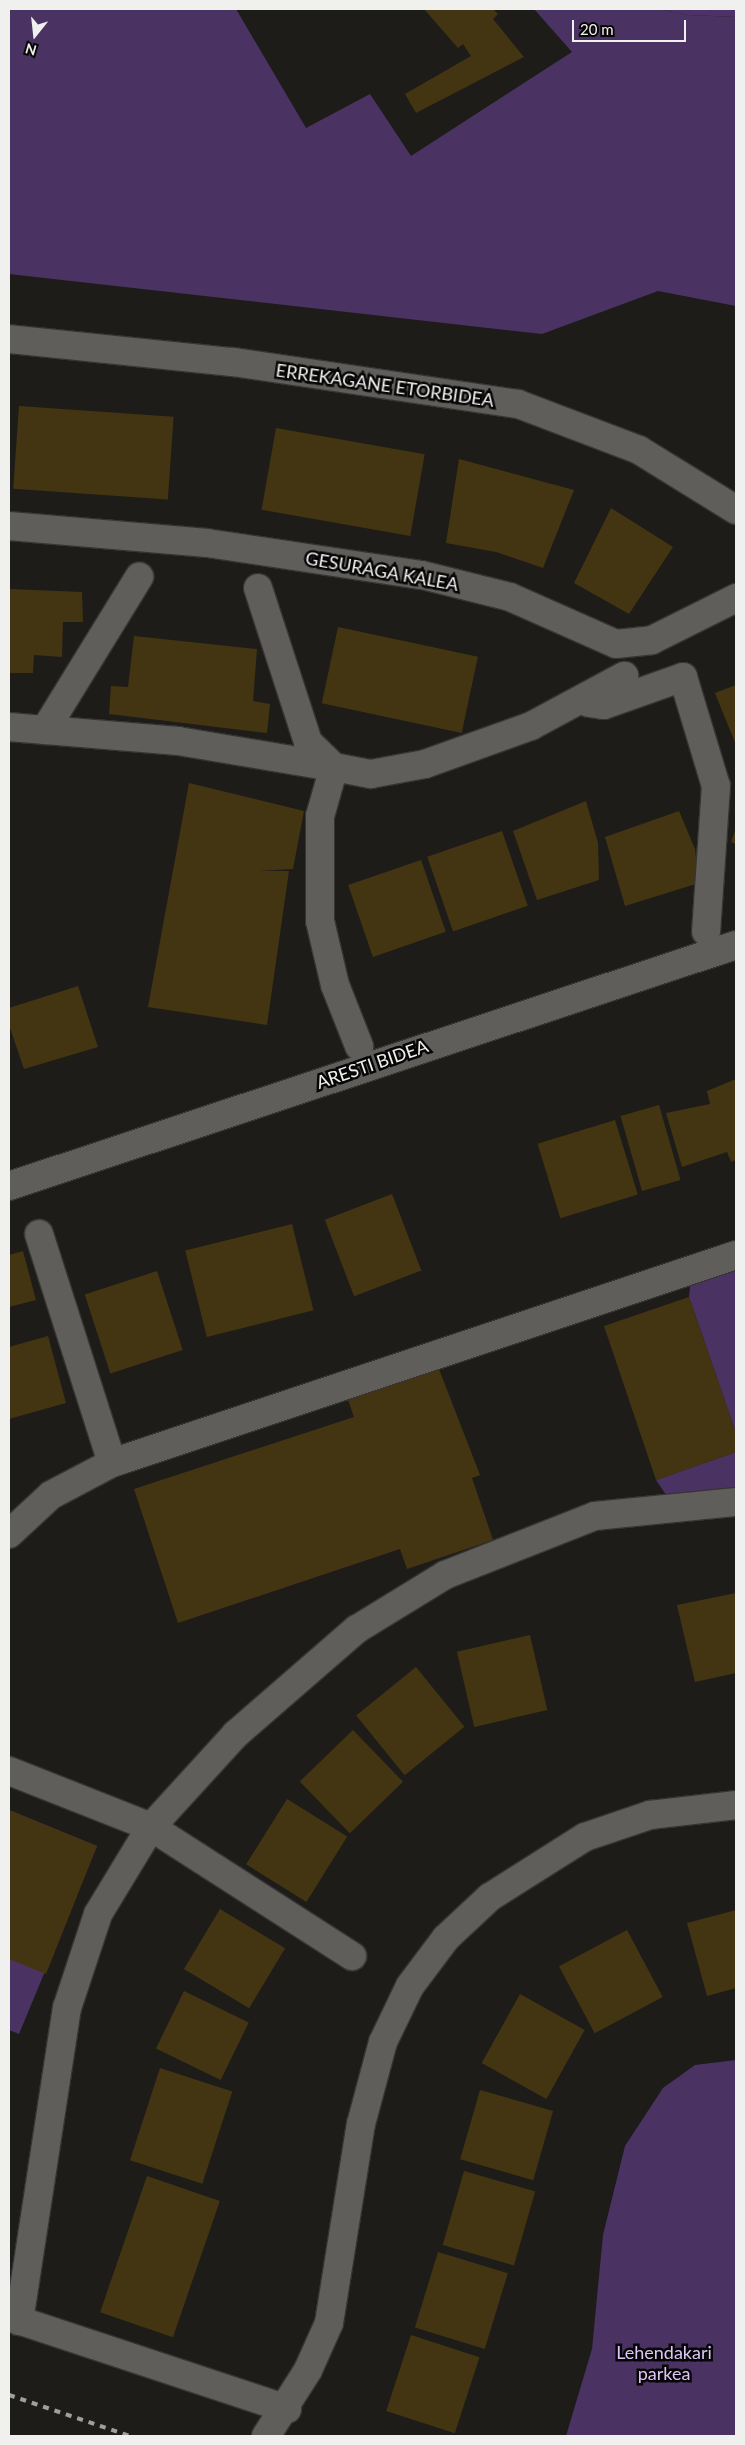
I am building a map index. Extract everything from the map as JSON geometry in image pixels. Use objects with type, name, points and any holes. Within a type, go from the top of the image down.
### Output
[{"type":"street","name":"ERREKAGANE ETORBIDEA","points":[[9,339],[233,362],[518,404],[639,450],[736,510]]},
{"type":"street","name":"GESURAGA KALEA","points":[[9,526],[207,543],[422,575],[510,597],[616,644],[652,640],[736,598]]},
{"type":"street","points":[[45,730],[139,576]]},
{"type":"street","points":[[258,588],[308,742],[334,767]]},
{"type":"street","points":[[9,727],[178,741],[371,774],[425,764],[532,726],[624,676]]},
{"type":"street","points":[[578,701],[604,705],[683,677],[716,786],[706,932]]},
{"type":"street","points":[[334,767],[320,816],[320,921],[335,985],[359,1046]]},
{"type":"street","name":"ARESTI BIDEA","points":[[9,1186],[736,945]]},
{"type":"street","points":[[39,1234],[112,1463]]},
{"type":"street","points":[[9,1534],[51,1495],[112,1463],[736,1255]]},
{"type":"street","points":[[287,2409],[14,2319],[66,2008],[98,1914],[151,1827],[236,1734],[357,1629],[445,1575],[595,1516],[736,1502]]},
{"type":"street","points":[[9,1771],[151,1827],[352,1956]]},
{"type":"street","points":[[266,2436],[287,2409],[329,2323],[361,2124],[383,2042],[422,1970],[446,1938],[490,1897],[585,1837],[650,1815],[736,1806]]},
{"type":"green space","points":[[9,9],[236,9],[306,128],[370,94],[411,156],[572,52],[534,9],[659,9],[688,15],[736,17],[736,306],[658,291],[542,334],[9,274]]},
{"type":"green space","points":[[736,1255],[736,1433],[689,1297],[692,1270]]},
{"type":"green space","points":[[736,1452],[736,1502],[675,1508],[656,1480]]},
{"type":"green space","points":[[9,1810],[97,1846],[19,2034],[9,2030]]},
{"type":"green space","name":"Lehendakari parkea","points":[[736,2060],[736,2436],[566,2436],[592,2349],[603,2235],[625,2146],[663,2088],[695,2065]]},
{"type":"shaded area","points":[[659,9],[736,9],[736,17],[688,15]]},
{"type":"building","points":[[424,9],[493,9],[498,14],[493,19],[524,57],[416,113],[405,94],[471,56],[463,44],[458,48]]},
{"type":"building","points":[[19,406],[174,417],[168,500],[13,489]]},
{"type":"building","points":[[276,428],[425,454],[410,536],[262,510]]},
{"type":"building","points":[[459,459],[574,490],[543,568],[496,552],[446,543]]},
{"type":"building","points":[[611,508],[673,547],[629,614],[574,583]]},
{"type":"building","points":[[9,589],[82,592],[83,622],[63,622],[62,657],[34,655],[33,673],[9,673]]},
{"type":"building","points":[[338,627],[478,657],[462,733],[322,703]]},
{"type":"building","points":[[134,636],[257,649],[253,701],[270,704],[267,733],[109,714],[111,686],[128,687]]},
{"type":"building","points":[[736,685],[736,745],[715,693]]},
{"type":"building","points":[[189,783],[304,811],[293,869],[258,871],[289,871],[267,1025],[148,1007]]},
{"type":"building","points":[[586,801],[598,843],[599,880],[537,900],[513,831]]},
{"type":"building","points":[[679,811],[695,849],[699,883],[625,906],[605,837]]},
{"type":"building","points":[[736,828],[736,844],[731,842]]},
{"type":"building","points":[[502,831],[528,906],[453,931],[427,857]]},
{"type":"building","points":[[421,860],[446,932],[373,957],[348,885]]},
{"type":"building","points":[[78,986],[98,1047],[24,1069],[9,1025],[9,1008]]},
{"type":"building","points":[[736,1079],[736,1160],[731,1162],[727,1152],[682,1167],[666,1113],[710,1104],[707,1091]]},
{"type":"building","points":[[659,1105],[680,1180],[642,1191],[621,1116]]},
{"type":"building","points":[[615,1120],[638,1195],[560,1218],[538,1144]]},
{"type":"building","points":[[392,1194],[421,1271],[354,1296],[325,1220]]},
{"type":"building","points":[[292,1224],[314,1310],[207,1337],[185,1251]]},
{"type":"building","points":[[23,1251],[36,1300],[9,1307],[9,1255]]},
{"type":"building","points":[[157,1271],[183,1350],[110,1373],[85,1294]]},
{"type":"building","points":[[689,1297],[736,1433],[736,1452],[656,1480],[604,1326]]},
{"type":"building","points":[[48,1336],[66,1403],[9,1419],[9,1347]]},
{"type":"building","points":[[437,1364],[480,1475],[472,1478],[493,1540],[407,1569],[400,1549],[178,1623],[134,1489],[354,1417],[346,1394]]},
{"type":"building","points":[[736,1593],[736,1673],[695,1682],[677,1605]]},
{"type":"building","points":[[530,1635],[547,1710],[474,1727],[457,1652]]},
{"type":"building","points":[[416,1667],[464,1727],[405,1775],[356,1715]]},
{"type":"building","points":[[353,1730],[403,1782],[350,1833],[300,1781]]},
{"type":"building","points":[[287,1799],[347,1837],[306,1902],[246,1864]]},
{"type":"building","points":[[9,1810],[97,1846],[46,1974],[9,1959]]},
{"type":"building","points":[[220,1909],[285,1948],[249,2008],[184,1969]]},
{"type":"building","points":[[736,1910],[736,1988],[707,1996],[687,1923]]},
{"type":"building","points":[[627,1930],[663,1997],[595,2033],[559,1966]]},
{"type":"building","points":[[184,1991],[249,2023],[221,2080],[156,2049]]},
{"type":"building","points":[[520,1994],[585,2030],[546,2099],[482,2063]]},
{"type":"building","points":[[160,2068],[232,2091],[202,2184],[130,2160]]},
{"type":"building","points":[[480,2090],[553,2111],[533,2180],[460,2159]]},
{"type":"building","points":[[464,2171],[535,2191],[514,2265],[443,2245]]},
{"type":"building","points":[[147,2176],[220,2201],[173,2337],[100,2312]]},
{"type":"building","points":[[438,2252],[508,2273],[485,2349],[415,2328]]},
{"type":"building","points":[[411,2335],[479,2357],[455,2433],[386,2411]]},
{"type":"railway","points":[[9,2395],[130,2436]]}]
